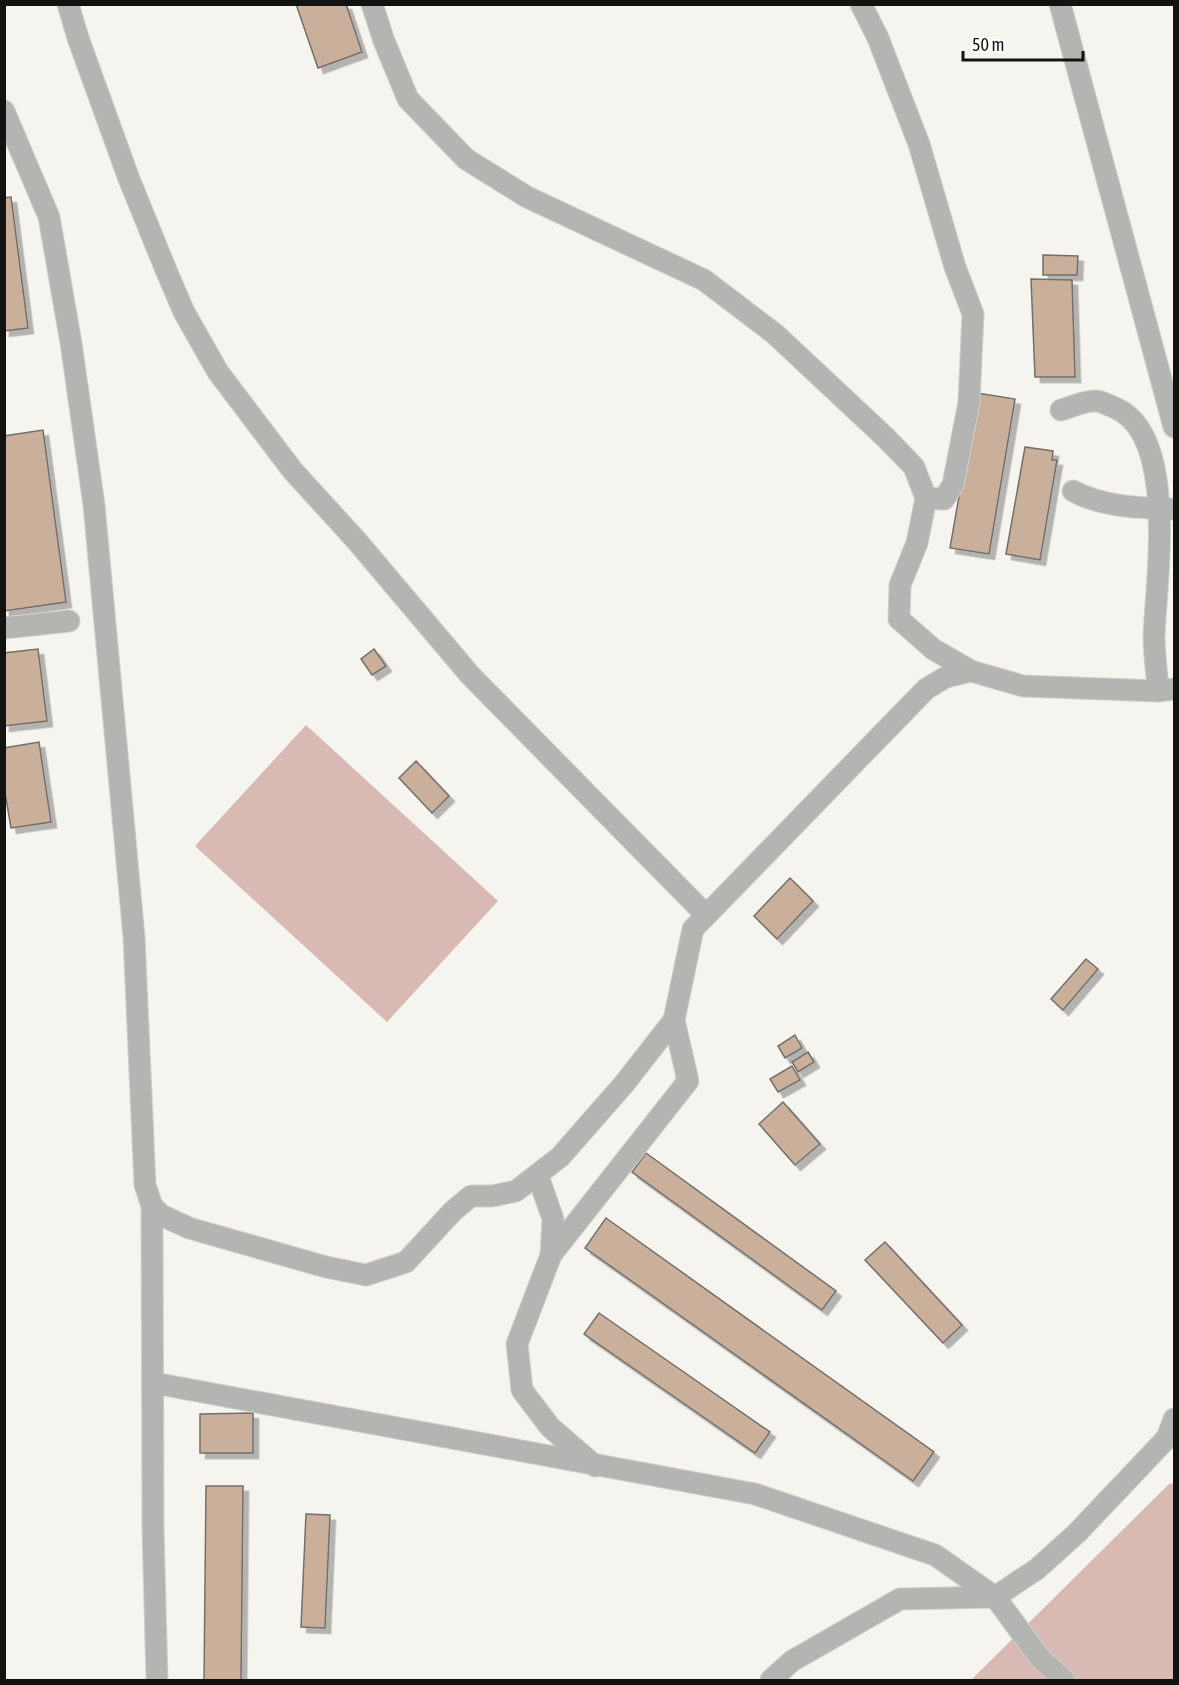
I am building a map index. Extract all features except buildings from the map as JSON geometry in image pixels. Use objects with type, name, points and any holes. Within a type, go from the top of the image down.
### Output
[{"type":"street","points":[[68,4],[129,179],[183,312],[218,372],[293,471],[356,540],[470,675],[706,915]]},
{"type":"street","points":[[372,4],[384,41],[408,99],[466,159],[526,196],[704,280],[775,334],[914,467],[926,498],[917,543],[900,585],[899,619],[933,649],[971,671],[1023,686],[1166,690],[1154,638],[1160,544],[1167,509],[1160,492],[1151,454],[1131,416],[1118,408],[1096,401],[1061,410]]},
{"type":"street","points":[[861,4],[878,38],[919,144],[955,267],[973,314],[969,402],[953,485],[944,499],[926,498]]},
{"type":"street","points":[[1060,4],[1174,427]]},
{"type":"street","points":[[4,111],[49,217],[71,343],[94,505],[134,937],[145,1185],[152,1206],[153,1529],[157,1680]]},
{"type":"street","points":[[1073,491],[1091,501],[1167,509]]},
{"type":"street","points":[[4,628],[69,621]]},
{"type":"street","points":[[595,1466],[550,1427],[522,1390],[517,1344],[551,1255],[688,1081],[674,1020],[693,929],[926,689],[946,677],[971,671]]},
{"type":"street","points":[[152,1206],[161,1215],[189,1228],[326,1267],[366,1275],[406,1262],[453,1210],[471,1196],[492,1196],[516,1191],[560,1157],[617,1092],[674,1020]]},
{"type":"street","points":[[538,1176],[553,1220],[551,1255]]},
{"type":"street","points":[[154,1383],[755,1494],[935,1556],[996,1598],[1040,1658],[1064,1680]]},
{"type":"street","points":[[771,1680],[792,1661],[900,1599],[996,1598],[1037,1569],[1077,1533],[1172,1430]]},
{"type":"shaded area","points":[[306,725],[498,901],[387,1022],[195,846]]},
{"type":"shaded area","points":[[1174,1483],[1174,1680],[971,1680],[1169,1484]]}]
